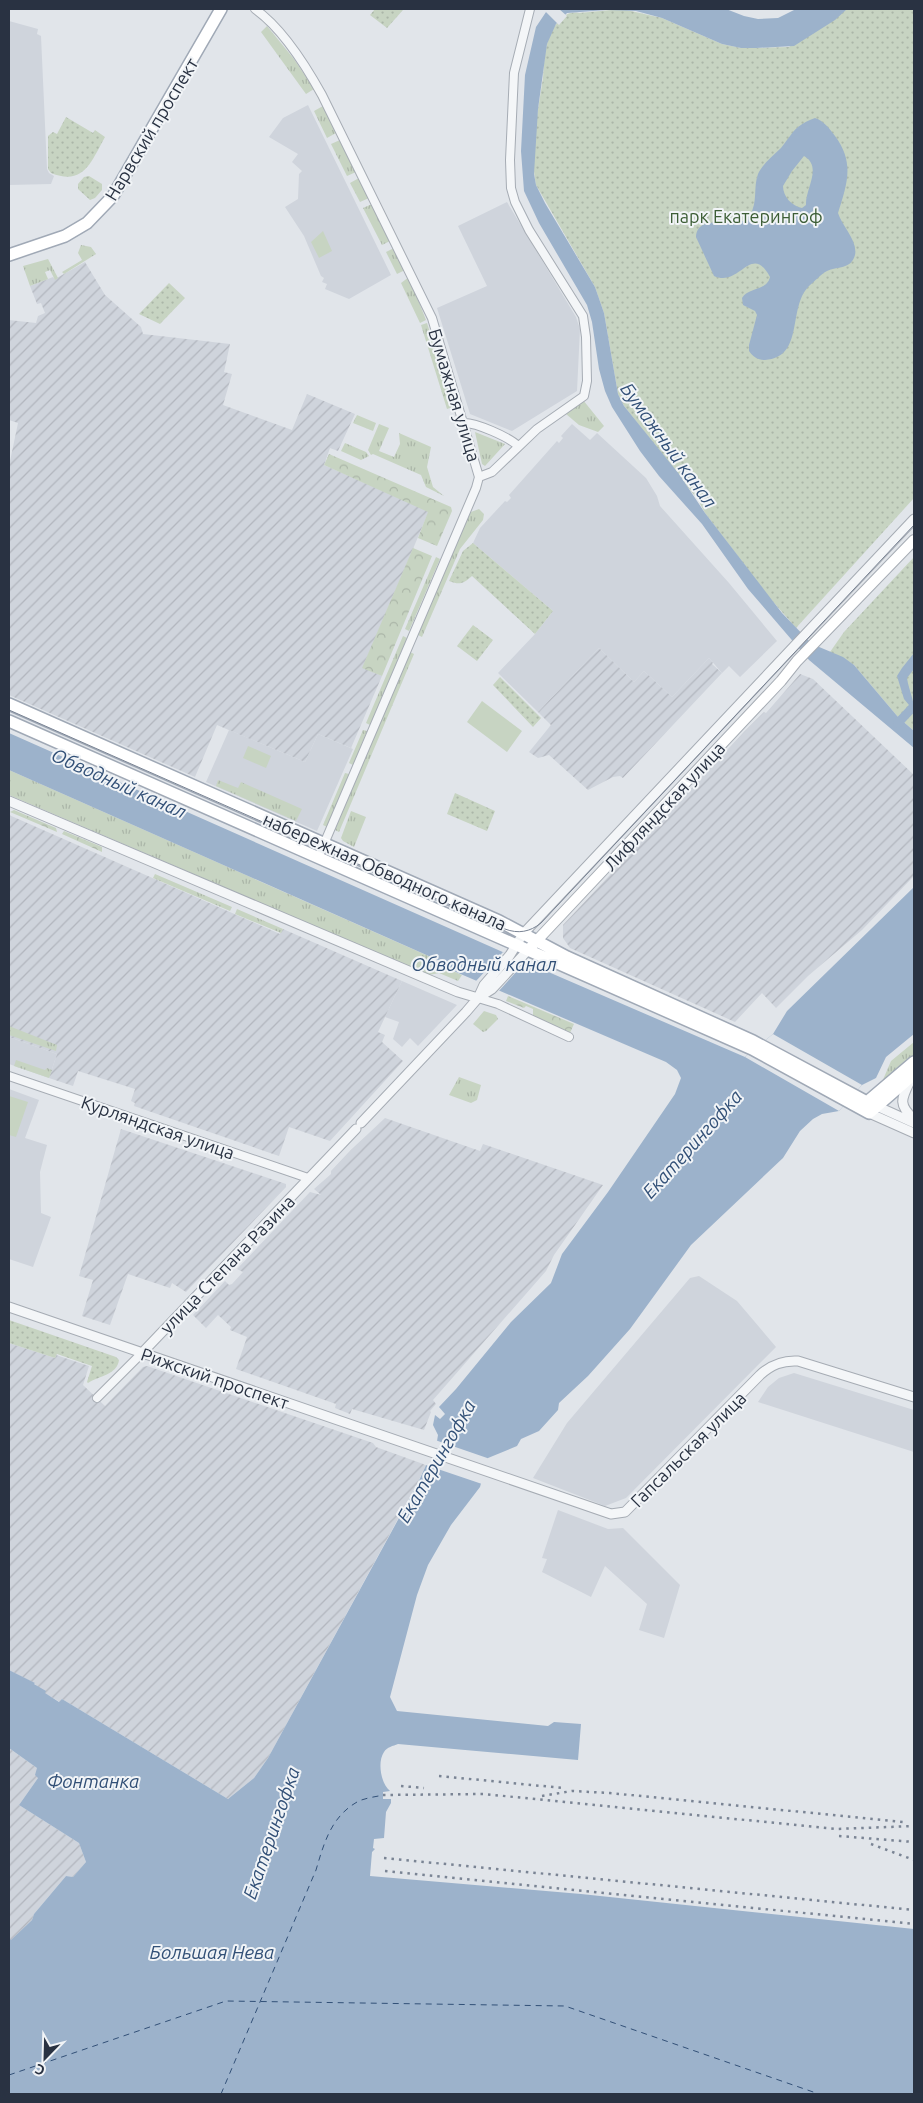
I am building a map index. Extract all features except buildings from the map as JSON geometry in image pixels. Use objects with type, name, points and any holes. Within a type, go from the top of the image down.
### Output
[{"type":"main road","name":"Нарвский проспект","points":[[9,256],[46,245],[65,236],[87,223],[113,196],[221,9]]},
{"type":"main road","name":"Лифляндская улица","points":[[528,950],[781,682],[797,661],[914,540]]},
{"type":"main road","name":"набережная Обводного канала","points":[[9,704],[499,921],[567,957],[756,1046]]},
{"type":"main road","name":"набережная Обводного канала","points":[[9,721],[516,945],[756,1046]]},
{"type":"main road","points":[[756,1046],[804,1066],[852,1099],[871,1107]]},
{"type":"main road","points":[[871,1107],[914,1062]]},
{"type":"main road","points":[[871,1107],[913,1074]]},
{"type":"street","name":"Бумажная улица","points":[[255,9],[272,25],[306,66],[330,110],[432,318],[479,478],[318,858]]},
{"type":"street","points":[[479,478],[492,472],[537,429],[584,396],[587,381],[586,337],[583,316],[529,230],[518,208],[512,188],[510,160],[514,73],[530,9]]},
{"type":"street","points":[[463,423],[471,424],[510,439],[518,446]]},
{"type":"street","name":"Лифляндская улица","points":[[523,934],[810,632],[914,519]]},
{"type":"street","points":[[9,801],[458,992],[498,1004],[569,1037]]},
{"type":"street","points":[[514,957],[516,945],[523,934]]},
{"type":"street","points":[[514,957],[528,950]]},
{"type":"street","name":"улица Степана Разина","points":[[97,1398],[358,1126],[514,957]]},
{"type":"street","points":[[913,1074],[903,1096],[902,1104],[914,1120]]},
{"type":"street","name":"Курляндская улица","points":[[9,1076],[308,1178]]},
{"type":"street","points":[[871,1107],[914,1124]]},
{"type":"street","points":[[871,1107],[914,1133]]},
{"type":"street","name":"Рижский проспект","points":[[9,1307],[497,1476]]},
{"type":"street","name":"Гапсальская улица","points":[[497,1476],[604,1512],[618,1514],[625,1512],[760,1375],[775,1364],[788,1360],[806,1363],[914,1397]]},
{"type":"shaded area","points":[[9,21],[38,29],[37,34],[41,36],[47,169],[54,176],[51,184],[9,185]]},
{"type":"shaded area","points":[[308,105],[391,275],[349,299],[325,289],[327,284],[322,282],[324,278],[321,276],[304,236],[285,207],[298,199],[299,174],[302,171],[292,162],[298,154],[269,137],[283,118]]},
{"type":"shaded area","points":[[507,202],[576,317],[580,329],[577,391],[512,431],[470,414],[437,308],[487,286],[458,226]]},
{"type":"shaded area","points":[[85,262],[105,295],[141,327],[143,334],[230,344],[224,372],[232,374],[223,405],[292,430],[307,394],[355,414],[338,451],[330,448],[324,465],[429,511],[363,667],[382,676],[351,748],[318,734],[305,762],[217,725],[195,777],[9,695],[9,466],[18,423],[9,420],[9,320],[36,323],[38,316],[45,313],[41,303],[37,304],[30,286],[53,277],[55,279]]},
{"type":"shaded area","points":[[572,424],[590,440],[597,433],[646,478],[657,496],[660,506],[729,583],[777,641],[740,677],[729,666],[722,673],[709,658],[672,697],[644,671],[634,682],[599,648],[538,712],[498,673],[535,634],[553,611],[473,543],[480,528],[505,501],[507,502],[511,498],[509,495],[557,441],[559,443],[563,438],[561,436]]},
{"type":"shaded area","points":[[599,648],[634,682],[644,671],[672,697],[709,658],[712,664],[722,673],[623,778],[620,776],[613,777],[588,790],[549,755],[538,758],[529,752],[551,725],[538,712]]},
{"type":"shaded area","points":[[800,674],[813,679],[914,775],[914,876],[862,930],[808,976],[776,1008],[762,993],[735,1022],[570,948],[563,938],[563,925],[744,732],[764,712],[766,713]]},
{"type":"shaded area","points":[[229,730],[305,762],[318,734],[353,749],[317,831],[206,782]]},
{"type":"shaded area","points":[[9,815],[280,934],[283,929],[402,981],[378,1032],[385,1035],[382,1042],[403,1061],[330,1141],[289,1127],[279,1156],[134,1106],[135,1103],[131,1101],[135,1089],[78,1071],[73,1086],[49,1078],[57,1054],[9,1037]]},
{"type":"shaded area","points":[[402,981],[457,1005],[418,1046],[410,1038],[402,1047],[393,1039],[399,1022],[385,1017]]},
{"type":"shaded area","points":[[9,1037],[57,1054],[49,1078],[9,1064]]},
{"type":"shaded area","points":[[9,1089],[39,1100],[25,1138],[47,1145],[40,1172],[41,1213],[51,1217],[33,1267],[9,1259]]},
{"type":"shaded area","points":[[385,1118],[480,1151],[483,1144],[603,1185],[554,1255],[546,1271],[433,1400],[436,1404],[430,1411],[424,1430],[352,1409],[350,1414],[335,1408],[336,1404],[236,1369],[247,1337],[230,1330],[231,1327],[218,1315],[206,1328],[193,1315],[225,1281],[229,1285],[232,1284],[243,1272],[237,1269],[310,1192],[321,1195],[314,1189]]},
{"type":"shaded area","points":[[121,1129],[286,1184],[286,1187],[186,1292],[172,1283],[170,1288],[128,1274],[110,1325],[82,1316],[93,1280],[79,1276]]},
{"type":"shaded area","points":[[699,1276],[737,1301],[776,1347],[626,1498],[605,1506],[533,1478],[567,1423],[690,1278]]},
{"type":"shaded area","points":[[9,1343],[55,1358],[56,1355],[89,1366],[83,1385],[105,1406],[143,1367],[147,1366],[373,1443],[376,1447],[426,1465],[268,1758],[254,1778],[228,1799],[62,1699],[60,1702],[44,1693],[34,1683],[9,1670]]},
{"type":"shaded area","points":[[794,1373],[914,1410],[914,1452],[758,1402],[768,1387],[779,1378]]},
{"type":"shaded area","points":[[558,1510],[608,1529],[623,1528],[680,1585],[664,1638],[639,1630],[647,1604],[605,1566],[591,1597],[542,1572],[547,1559],[542,1558]]},
{"type":"shaded area","points":[[9,1748],[37,1768],[38,1778],[19,1805],[79,1843],[86,1862],[73,1877],[66,1876],[34,1914],[32,1920],[11,1941],[9,1938]]},
{"type":"green space","points":[[375,9],[403,10],[387,28],[370,15]]},
{"type":"green space","name":"парк Екатерингоф","points":[[622,9],[662,18],[722,44],[741,48],[756,48],[789,47],[847,9],[914,9],[914,498],[796,628],[769,597],[705,513],[698,500],[624,406],[618,394],[604,313],[595,287],[536,185],[533,159],[535,132],[545,52],[551,33],[562,17],[567,14]]},
{"type":"green space","points":[[267,26],[294,59],[314,89],[306,94],[261,32]]},
{"type":"green space","points":[[323,106],[336,133],[327,138],[314,111]]},
{"type":"green space","points":[[66,117],[93,133],[95,130],[105,137],[85,169],[79,174],[71,176],[51,173],[48,169],[48,136],[53,132],[57,134]]},
{"type":"green space","points":[[340,140],[356,172],[347,176],[331,144]]},
{"type":"green space","points":[[89,176],[102,184],[102,190],[95,198],[90,200],[78,189],[78,184],[84,177]]},
{"type":"green space","points":[[359,178],[369,198],[360,202],[350,183]]},
{"type":"green space","points":[[372,204],[390,241],[382,245],[363,208]]},
{"type":"green space","points":[[323,231],[332,251],[319,258],[311,242]]},
{"type":"green space","points":[[81,245],[91,247],[96,254],[64,274],[62,272],[82,260],[78,253]]},
{"type":"green space","points":[[394,248],[405,270],[397,274],[386,252]]},
{"type":"green space","points":[[48,259],[58,278],[55,280],[50,270],[45,272],[48,279],[30,286],[23,266]]},
{"type":"green space","points":[[409,277],[426,320],[420,323],[401,283]]},
{"type":"green space","points":[[169,283],[185,298],[160,324],[139,314]]},
{"type":"green space","points":[[427,323],[453,407],[447,409],[421,325]]},
{"type":"green space","points":[[583,400],[604,426],[598,432],[579,425],[566,414]]},
{"type":"green space","points":[[357,415],[376,423],[373,431],[353,423]]},
{"type":"green space","points":[[379,424],[389,428],[379,451],[394,457],[400,444],[399,433],[431,447],[427,467],[433,487],[444,496],[426,487],[421,475],[373,454],[371,455],[368,450]]},
{"type":"green space","points":[[475,432],[505,444],[485,466],[482,464]]},
{"type":"green space","points":[[345,443],[366,452],[369,456],[361,460],[341,451]]},
{"type":"green space","points":[[329,454],[451,507],[452,511],[437,546],[418,538],[428,512],[324,465]]},
{"type":"green space","points":[[479,509],[484,514],[483,520],[460,549],[422,637],[418,635],[468,516],[471,512]]},
{"type":"green space","points":[[473,543],[553,611],[535,634],[472,576],[461,583],[449,581],[463,551]]},
{"type":"green space","points":[[413,548],[432,556],[382,676],[362,668]]},
{"type":"green space","points":[[436,557],[440,559],[409,631],[405,629]]},
{"type":"green space","points":[[914,557],[914,731],[898,717],[854,665],[830,652],[844,632]]},
{"type":"green space","points":[[473,625],[493,640],[477,661],[457,646]]},
{"type":"green space","points":[[403,636],[407,638],[370,725],[366,723]]},
{"type":"green space","points":[[410,652],[414,654],[339,832],[335,830]]},
{"type":"green space","points":[[500,677],[541,718],[533,727],[493,685]]},
{"type":"green space","points":[[482,701],[522,731],[507,752],[467,722]]},
{"type":"green space","points":[[363,730],[367,731],[353,765],[349,763]]},
{"type":"green space","points":[[248,746],[271,756],[266,768],[243,758]]},
{"type":"green space","points":[[9,770],[433,958],[432,962],[462,975],[458,981],[439,973],[429,975],[9,795]]},
{"type":"green space","points":[[345,773],[349,774],[327,827],[323,825]]},
{"type":"green space","points":[[218,780],[238,788],[241,782],[302,809],[296,821],[216,786]]},
{"type":"green space","points":[[455,793],[495,811],[487,831],[447,814]]},
{"type":"green space","points":[[14,810],[56,828],[57,832],[10,812]]},
{"type":"green space","points":[[351,811],[366,817],[354,847],[341,838]]},
{"type":"green space","points":[[64,831],[102,847],[102,852],[62,834]]},
{"type":"green space","points":[[155,874],[232,907],[230,911],[153,878]]},
{"type":"green space","points":[[237,909],[283,929],[281,933],[235,914]]},
{"type":"green space","points":[[508,996],[574,1024],[569,1035],[547,1025],[533,1015],[533,1009],[526,1006],[524,1008],[506,1001]]},
{"type":"green space","points":[[484,1011],[496,1015],[498,1019],[483,1032],[473,1024]]},
{"type":"green space","points":[[9,1026],[57,1045],[56,1051],[9,1035]]},
{"type":"green space","points":[[914,1042],[914,1057],[882,1082],[891,1061]]},
{"type":"green space","points":[[16,1060],[45,1070],[47,1068],[52,1070],[49,1078],[14,1066]]},
{"type":"green space","points":[[459,1077],[481,1085],[477,1100],[471,1103],[449,1095]]},
{"type":"green space","points":[[9,1096],[28,1102],[16,1137],[9,1135]]},
{"type":"green space","points":[[9,1320],[116,1357],[119,1360],[118,1365],[111,1372],[88,1383],[92,1366],[57,1354],[55,1358],[9,1343]]},
{"type":"water","points":[[548,9],[726,9],[758,19],[778,18],[796,9],[847,9],[835,20],[794,46],[756,48],[741,48],[722,44],[662,18],[636,11],[606,10],[567,13],[556,24],[547,44],[538,109],[534,174],[536,185],[545,203],[595,287],[604,313],[618,394],[624,406],[679,474],[705,513],[782,613],[812,644],[843,657],[854,665],[898,717],[914,731],[914,748],[809,660],[748,589],[702,524],[659,476],[640,451],[612,407],[599,369],[592,322],[587,305],[539,223],[524,191],[521,151],[525,75],[536,27]]},
{"type":"water","points":[[815,118],[824,123],[835,136],[845,155],[847,165],[846,183],[838,213],[852,239],[855,255],[853,260],[847,265],[831,269],[820,276],[802,295],[791,341],[786,350],[777,357],[765,360],[760,359],[749,351],[757,315],[755,311],[743,305],[742,298],[749,292],[765,285],[770,277],[763,267],[757,264],[751,264],[731,276],[723,278],[714,276],[696,237],[698,229],[704,225],[737,222],[745,220],[750,215],[754,205],[760,170],[796,129]],"holes":[[[804,156],[810,161],[813,172],[812,179],[806,205],[802,208],[789,200],[783,190],[783,186]]]},
{"type":"water","points":[[914,653],[914,669],[907,678],[914,711],[904,699],[897,676]]},
{"type":"water","points":[[9,733],[523,961],[745,1057],[773,1034],[787,1011],[914,887],[914,1034],[886,1057],[876,1078],[862,1085],[839,1111],[822,1114],[813,1119],[800,1131],[783,1158],[691,1245],[630,1329],[588,1376],[559,1403],[558,1410],[539,1431],[521,1439],[517,1446],[488,1458],[480,1487],[451,1525],[428,1565],[417,1595],[390,1697],[397,1711],[548,1726],[554,1722],[581,1724],[578,1760],[398,1744],[388,1748],[382,1756],[380,1767],[384,1783],[390,1791],[383,1792],[383,1799],[391,1799],[391,1803],[386,1812],[384,1838],[374,1839],[373,1848],[375,1849],[372,1852],[370,1876],[581,1894],[914,1929],[914,2094],[9,2094],[9,1938],[11,1940],[32,1920],[34,1914],[66,1876],[73,1877],[86,1862],[79,1843],[19,1805],[38,1778],[35,1775],[37,1768],[9,1748],[9,1670],[35,1683],[46,1691],[45,1693],[59,1702],[62,1699],[228,1799],[254,1778],[268,1758],[417,1485],[437,1441],[438,1435],[433,1425],[435,1415],[440,1419],[445,1414],[439,1407],[511,1322],[551,1283],[562,1254],[608,1192],[675,1094],[681,1078],[677,1070],[666,1062],[449,969],[449,965],[9,770]]},
{"type":"pier","points":[[545,9],[559,9],[567,16],[559,25]]},
{"type":"pier","points":[[503,952],[525,962],[498,992],[476,981]]},
{"type":"pier","points":[[773,1034],[862,1085],[839,1111],[745,1057]]},
{"type":"pier","points":[[435,1440],[493,1460],[490,1460],[482,1484],[423,1464]]},
{"type":"waterway","points":[[898,723],[914,706]]},
{"type":"ferry route","points":[[221,2094],[316,1870],[330,1832],[348,1808],[357,1802],[383,1795]]},
{"type":"ferry route","points":[[9,2075],[226,2001],[565,2006],[819,2094]]},
{"type":"tram line","points":[[9,710],[505,929],[524,931],[541,923],[914,525]]},
{"type":"railway","points":[[439,1776],[563,1788]]},
{"type":"railway","points":[[401,1786],[424,1788]]},
{"type":"railway","points":[[542,1796],[572,1791],[610,1793],[903,1822]]},
{"type":"railway","points":[[383,1795],[484,1794],[836,1829],[914,1826]]},
{"type":"railway","points":[[839,1836],[914,1842]]},
{"type":"railway","points":[[871,1844],[914,1860]]},
{"type":"railway","points":[[384,1858],[914,1910]]},
{"type":"railway","points":[[385,1871],[914,1924]]},
{"type":"water label","name":"Бумажный канал","points":[[669,445]]},
{"type":"water label","name":"Обводный канал","points":[[119,783]]},
{"type":"water label","name":"Обводный канал","points":[[484,964]]},
{"type":"water label","name":"Екатерингофка","points":[[692,1144]]},
{"type":"water label","name":"Екатерингофка","points":[[436,1461]]},
{"type":"water label","name":"Фонтанка","points":[[93,1781]]},
{"type":"water label","name":"Екатерингофка","points":[[271,1833]]},
{"type":"water label","name":"Большая Нева","points":[[212,1952]]}]
